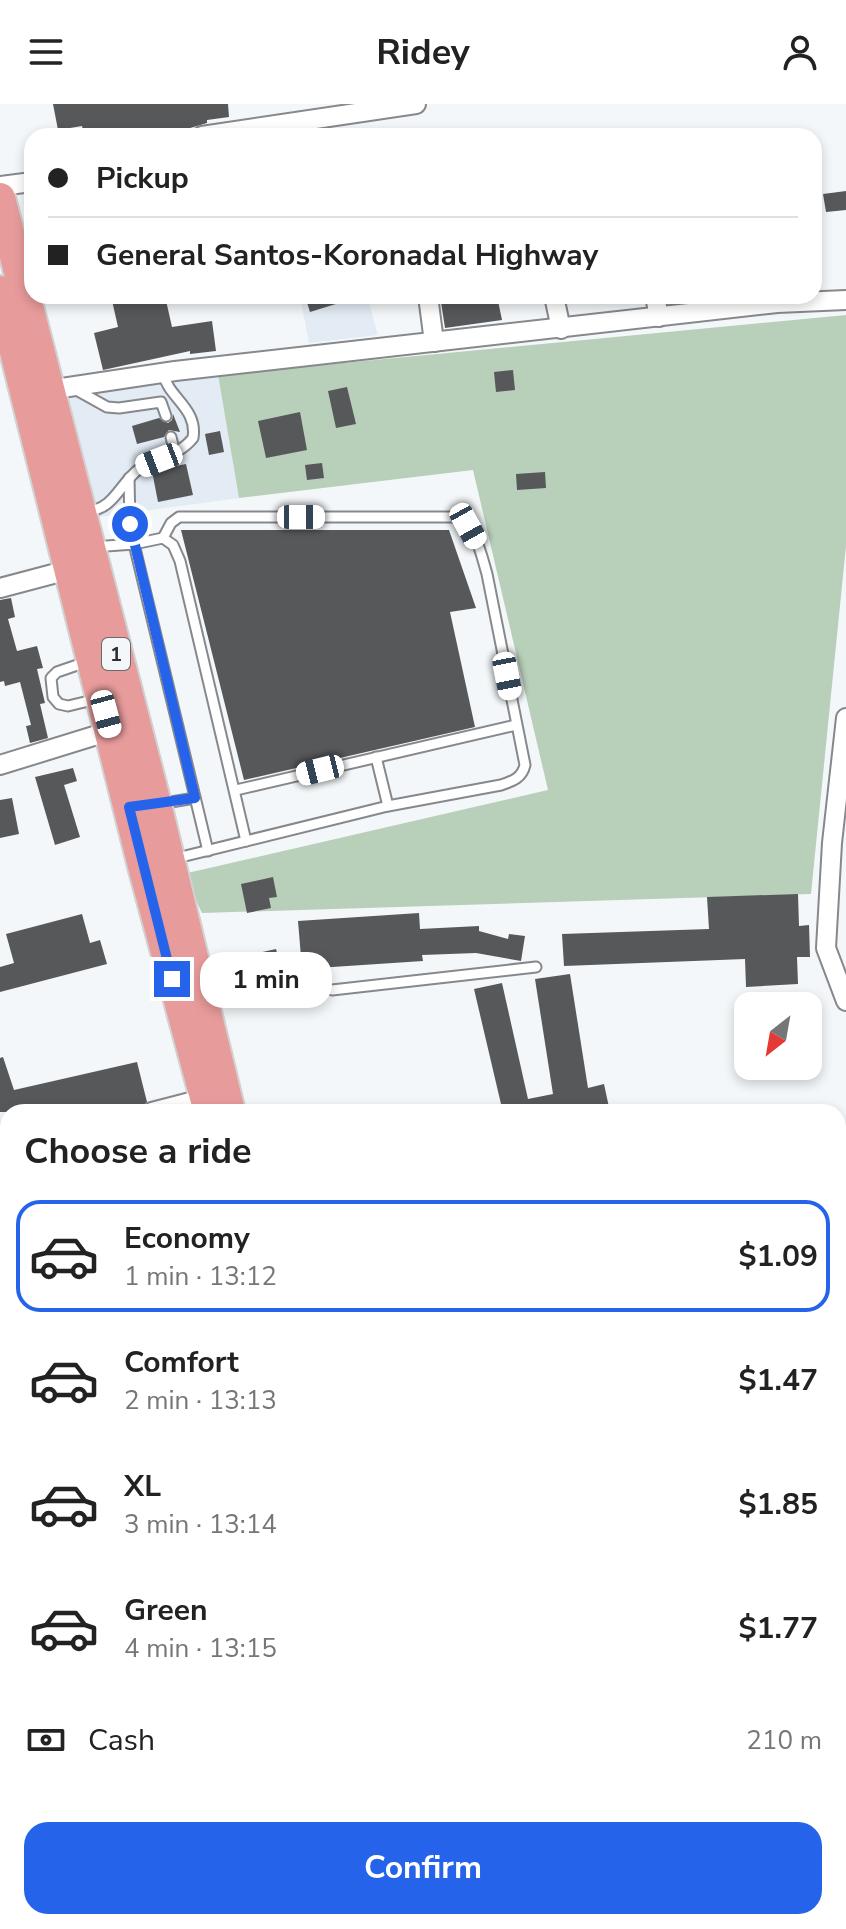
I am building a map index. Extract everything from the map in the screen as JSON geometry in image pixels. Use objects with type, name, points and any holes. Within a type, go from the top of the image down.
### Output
[{"type":"highway","name":"1","points":[[0,198],[24,294]]},
{"type":"highway","name":"1","points":[[0,291],[48,391],[68,570],[110,731],[169,860],[205,1003],[215,1104]]},
{"type":"highway","name":"1","points":[[26,304],[82,512],[143,806],[214,1104]]},
{"type":"street","points":[[256,128],[416,104]]},
{"type":"street","points":[[0,186],[24,183]]},
{"type":"street","points":[[822,301],[846,300]]},
{"type":"street","points":[[429,304],[434,342]]},
{"type":"street","points":[[556,304],[561,329]]},
{"type":"street","points":[[657,304],[659,317]]},
{"type":"street","points":[[48,391],[163,373],[769,304]]},
{"type":"street","points":[[0,588],[68,570]]},
{"type":"street","points":[[846,718],[832,843],[826,948],[846,1001]]},
{"type":"street","points":[[0,765],[110,731]]},
{"type":"lane","points":[[82,512],[103,508],[144,466],[187,446],[194,431],[191,417],[166,385],[163,373]]},
{"type":"lane","points":[[48,391],[119,408],[178,397]]},
{"type":"lane","points":[[161,402],[166,416]]},
{"type":"lane","points":[[171,437],[175,454]]},
{"type":"lane","points":[[129,478],[130,524],[134,544],[208,851]]},
{"type":"lane","points":[[163,538],[171,523],[179,517],[462,519],[478,544],[487,574],[525,765],[523,773],[515,780],[501,785],[388,806],[169,860]]},
{"type":"lane","points":[[89,548],[163,538],[173,545],[180,561],[246,841]]},
{"type":"lane","points":[[92,660],[57,672],[51,678],[51,687],[59,704],[68,706],[102,698]]},
{"type":"lane","points":[[236,790],[516,725]]},
{"type":"lane","points":[[376,757],[388,806]]},
{"type":"lane","points":[[143,806],[195,798]]},
{"type":"lane","points":[[332,990],[536,967]]},
{"type":"lane","points":[[205,1003],[291,995]]},
{"type":"shaded area","points":[[302,304],[369,304],[378,335],[309,343]]},
{"type":"shaded area","points":[[218,375],[239,498],[99,517],[68,394]]},
{"type":"green space","points":[[846,315],[846,546],[811,894],[202,913],[183,874],[548,790],[473,470],[239,498],[218,375]]},
{"type":"building","points":[[53,104],[228,104],[229,117],[207,120],[207,123],[190,128],[58,128]]},
{"type":"building","points":[[846,191],[846,210],[826,212],[823,194]]},
{"type":"building","points":[[113,304],[167,304],[172,327],[212,321],[216,351],[190,354],[190,351],[103,370],[94,333],[118,327]]},
{"type":"building","points":[[308,304],[336,304],[310,312]]},
{"type":"building","points":[[441,304],[499,304],[502,320],[445,328]]},
{"type":"building","points":[[513,370],[515,390],[496,392],[494,372]]},
{"type":"building","points":[[347,387],[356,424],[336,428],[328,391]]},
{"type":"building","points":[[300,412],[307,450],[266,458],[258,421]]},
{"type":"building","points":[[173,414],[180,432],[169,430],[164,437],[137,444],[132,426],[159,418],[168,423]]},
{"type":"building","points":[[220,431],[224,452],[209,455],[205,434]]},
{"type":"building","points":[[322,463],[324,478],[307,480],[305,465]]},
{"type":"building","points":[[186,464],[193,495],[158,502],[152,471]]},
{"type":"building","points":[[545,472],[546,488],[517,490],[516,474]]},
{"type":"building","points":[[181,530],[449,530],[476,608],[450,612],[475,727],[244,780]]},
{"type":"building","points":[[11,598],[15,617],[8,619],[17,651],[37,646],[43,668],[37,669],[45,703],[40,704],[48,738],[30,743],[26,726],[31,725],[20,682],[5,686],[4,681],[0,682],[0,600]]},
{"type":"building","points":[[73,768],[77,781],[64,785],[80,837],[55,845],[35,777]]},
{"type":"building","points":[[12,798],[19,834],[0,838],[0,800]]},
{"type":"building","points":[[273,877],[277,897],[269,898],[271,908],[247,913],[241,884]]},
{"type":"building","points":[[798,894],[799,926],[809,925],[810,957],[797,957],[798,984],[746,987],[745,959],[564,966],[562,934],[709,929],[707,897]]},
{"type":"building","points":[[419,913],[420,929],[479,926],[479,931],[508,939],[509,934],[525,936],[521,961],[476,953],[422,955],[423,961],[302,969],[298,921]]},
{"type":"building","points":[[82,914],[90,943],[100,940],[107,964],[0,992],[0,967],[14,963],[6,934]]},
{"type":"building","points":[[276,949],[282,973],[264,977],[258,953]]},
{"type":"building","points":[[570,974],[588,1088],[604,1084],[608,1104],[501,1104],[474,989],[502,983],[528,1099],[553,1094],[535,979]]},
{"type":"building","points":[[3,1057],[14,1090],[137,1062],[147,1102],[0,1104],[0,1058]]},
{"type":"route","points":[[130,524],[195,798],[129,807],[172,979]]}]
